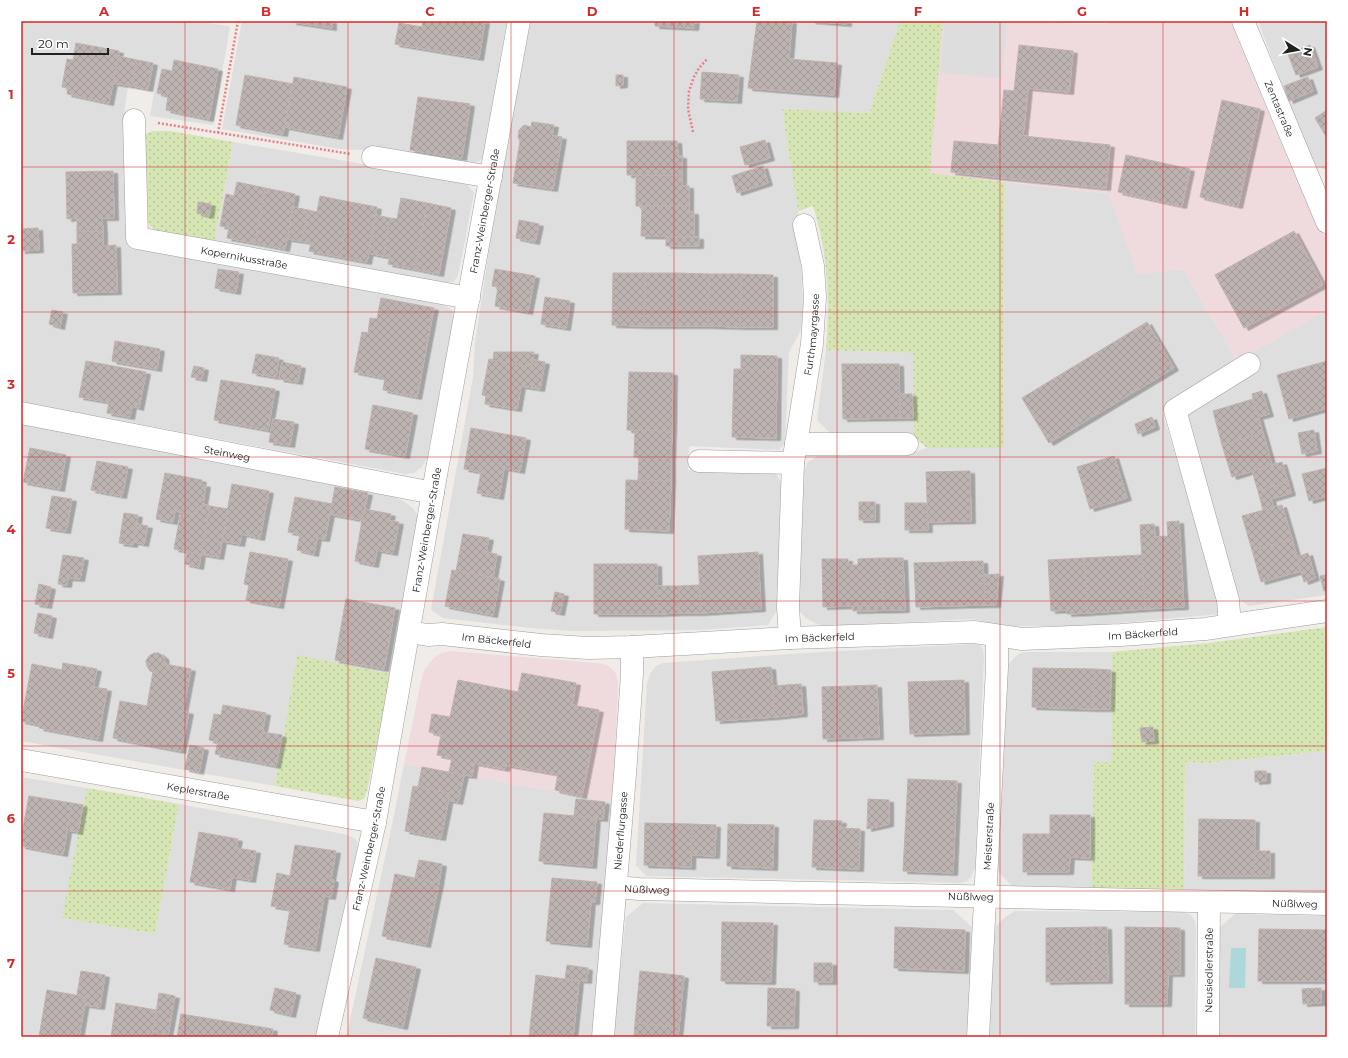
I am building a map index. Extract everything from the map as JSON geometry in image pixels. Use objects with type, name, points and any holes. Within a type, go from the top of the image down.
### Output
[{"type":"street","name":"Franz-Weinberger-Straße","points":[[327,1037],[375,822],[519,21]]},
{"type":"street","name":"Zentastraße","points":[[1243,21],[1321,193],[1327,222]]},
{"type":"street","name":"Kopernikusstraße","points":[[134,120],[137,238],[469,298]]},
{"type":"street","points":[[373,157],[491,177]]},
{"type":"street","name":"Furthmayrgasse","points":[[790,638],[788,607],[795,454],[812,344],[815,297],[813,266],[804,226]]},
{"type":"street","points":[[1230,625],[1228,600],[1175,410],[1249,364]]},
{"type":"street","name":"Steinweg","points":[[21,413],[433,493]]},
{"type":"street","points":[[698,461],[907,444]]},
{"type":"street","name":"Im Bäckerfeld","points":[[409,632],[428,635],[442,634],[541,645],[588,648],[632,648],[790,638],[974,632],[1022,639],[1115,636],[1205,629],[1327,611]]},
{"type":"street","name":"Meisterstraße","points":[[978,1037],[997,636]]},
{"type":"street","name":"Niederflurgasse","points":[[603,1037],[625,775],[632,674],[632,648]]},
{"type":"street","name":"Keplerstraße","points":[[21,760],[375,822]]},
{"type":"street","name":"Nüßlweg","points":[[616,887],[639,889],[985,898],[1327,904]]},
{"type":"street","name":"Neusiedlerstraße","points":[[1208,1037],[1210,902]]},
{"type":"path","points":[[218,133],[238,21]]},
{"type":"path","points":[[693,132],[688,109],[689,91],[698,68],[708,59]]},
{"type":"path","points":[[134,120],[373,157]]},
{"type":"shaded area","points":[[21,21],[188,21],[230,26],[213,125],[150,116],[154,92],[128,87],[123,120],[129,247],[440,304],[448,307],[453,311],[454,318],[427,458],[422,467],[414,473],[405,474],[21,402]]},
{"type":"shaded area","points":[[242,21],[507,21],[483,158],[478,162],[468,163],[403,152],[339,149],[222,129]]},
{"type":"shaded area","points":[[530,21],[900,21],[869,113],[782,109],[798,211],[803,305],[802,324],[799,334],[789,352],[785,443],[779,450],[689,446],[688,470],[776,474],[782,483],[778,608],[768,625],[702,630],[572,631],[530,628],[443,618],[431,610],[473,377],[475,343],[500,178]]},
{"type":"shaded area","points":[[943,21],[1028,21],[1104,24],[1123,21],[1230,21],[1293,171],[1319,228],[1327,239],[1327,310],[1237,361],[1183,269],[1138,274],[1109,194],[930,173]]},
{"type":"shaded area","points":[[945,21],[1007,21],[1002,78],[940,73]]},
{"type":"shaded area","points":[[1258,21],[1327,21],[1327,170],[1315,166],[1288,101]]},
{"type":"shaded area","points":[[233,142],[464,181],[474,193],[458,276],[453,282],[445,283],[214,244]]},
{"type":"shaded area","points":[[1005,182],[1109,194],[1138,274],[1183,269],[1237,361],[1162,412],[1220,600],[1221,614],[1085,626],[1002,626],[974,619],[825,626],[806,618],[798,610],[804,471],[808,462],[818,456],[905,456],[927,448],[1004,448],[1003,321]]},
{"type":"shaded area","points":[[1327,310],[1327,595],[1249,606],[1237,598],[1188,416],[1190,410],[1237,361]]},
{"type":"shaded area","points":[[826,350],[913,353],[914,437],[831,434],[817,420]]},
{"type":"shaded area","points":[[21,424],[375,490],[402,500],[413,508],[418,517],[391,674],[297,656],[275,786],[21,741]]},
{"type":"shaded area","points":[[975,644],[981,646],[984,657],[975,868],[971,877],[967,881],[960,883],[646,876],[636,865],[647,684],[650,674],[656,666],[663,663],[804,653]]},
{"type":"shaded area","points":[[449,651],[597,663],[607,665],[615,672],[618,681],[613,802],[404,764],[422,677],[425,669],[434,658]]},
{"type":"shaded area","points":[[1112,652],[1111,762],[1094,762],[1091,889],[1014,888],[997,871],[1008,665],[1021,653]]},
{"type":"shaded area","points":[[1327,751],[1327,893],[1184,891],[1185,762],[1207,763]]},
{"type":"shaded area","points":[[404,764],[613,802],[592,1037],[467,1037],[468,1035],[347,1034]]},
{"type":"shaded area","points":[[21,777],[87,788],[63,918],[155,934],[179,804],[348,835],[357,840],[358,850],[316,1037],[21,1037]]},
{"type":"shaded area","points":[[643,903],[953,910],[972,927],[968,1037],[613,1037],[626,917]]},
{"type":"shaded area","points":[[1015,911],[1183,912],[1191,915],[1195,921],[1196,929],[1195,1037],[988,1037],[994,935],[996,926],[1005,917]]},
{"type":"shaded area","points":[[1235,914],[1327,916],[1327,1037],[1218,1037],[1220,927]]},
{"type":"shaded area","points":[[347,1034],[468,1035],[467,1037],[346,1037]]},
{"type":"green space","points":[[900,21],[943,21],[930,173],[1005,182],[1003,321],[1004,448],[927,448],[914,437],[913,353],[826,350],[828,295],[822,241],[813,206],[798,211],[782,109],[869,113]]},
{"type":"green space","points":[[153,131],[170,131],[233,142],[214,244],[158,232],[150,226],[144,214],[145,134]]},
{"type":"green space","points":[[1327,627],[1327,751],[1207,763],[1185,762],[1184,891],[1091,889],[1094,762],[1111,762],[1112,652],[1209,643]]},
{"type":"green space","points":[[297,655],[391,674],[367,791],[364,799],[358,801],[275,786]]},
{"type":"green space","points":[[87,788],[179,804],[155,934],[62,918]]},
{"type":"water","points":[[1231,948],[1246,948],[1245,988],[1229,988]]},
{"type":"building","points":[[332,21],[332,28],[292,22]]},
{"type":"building","points":[[423,21],[485,21],[479,58],[395,44],[399,23],[422,27]]},
{"type":"building","points":[[655,21],[695,21],[694,28],[655,26]]},
{"type":"building","points":[[757,21],[792,21],[789,59],[837,63],[834,95],[748,88]]},
{"type":"building","points":[[811,21],[847,21],[847,24]]},
{"type":"building","points":[[76,43],[119,51],[109,103],[67,94],[68,88],[62,87],[67,59],[73,60]]},
{"type":"building","points":[[1019,45],[1073,51],[1069,92],[1028,88],[1023,136],[1110,145],[1106,188],[995,177],[1004,90],[1014,91]]},
{"type":"building","points":[[1310,45],[1318,67],[1296,75],[1288,54]]},
{"type":"building","points":[[118,56],[137,60],[132,86],[113,83]]},
{"type":"building","points":[[137,60],[153,63],[148,89],[132,86]]},
{"type":"building","points":[[174,60],[218,69],[209,119],[166,110],[168,96],[157,93],[162,69],[172,71]]},
{"type":"building","points":[[702,72],[739,75],[737,101],[700,99]]},
{"type":"building","points":[[245,75],[293,84],[283,134],[236,125]]},
{"type":"building","points":[[616,75],[623,75],[623,85],[616,86]]},
{"type":"building","points":[[294,77],[347,87],[338,137],[285,127]]},
{"type":"building","points":[[1308,77],[1313,91],[1289,101],[1284,86]]},
{"type":"building","points":[[418,97],[470,104],[462,158],[410,150]]},
{"type":"building","points":[[1222,100],[1260,109],[1238,206],[1200,197]]},
{"type":"building","points":[[1327,110],[1327,138],[1315,118]]},
{"type":"building","points":[[532,122],[554,125],[552,136],[562,137],[553,189],[513,183],[520,141],[518,137],[519,130],[524,125],[531,127]]},
{"type":"building","points":[[765,140],[770,158],[745,165],[740,147]]},
{"type":"building","points":[[627,141],[677,141],[678,156],[682,156],[682,176],[627,175]]},
{"type":"building","points":[[954,141],[998,145],[995,177],[951,172]]},
{"type":"building","points":[[1126,155],[1190,169],[1182,206],[1118,192]]},
{"type":"building","points":[[763,166],[768,183],[737,193],[732,176]]},
{"type":"building","points":[[113,171],[114,218],[102,218],[103,231],[77,232],[77,218],[67,219],[66,172]]},
{"type":"building","points":[[636,175],[682,176],[682,186],[689,186],[689,206],[636,206]]},
{"type":"building","points":[[237,182],[265,188],[255,243],[227,238],[229,227],[220,226],[226,194],[234,196]]},
{"type":"building","points":[[265,188],[295,194],[285,249],[255,243]]},
{"type":"building","points":[[320,196],[350,202],[340,257],[309,251],[311,243],[302,241],[308,210],[317,212]]},
{"type":"building","points":[[401,198],[427,203],[415,269],[388,264],[390,257],[383,256],[390,218],[397,219]]},
{"type":"building","points":[[198,202],[211,204],[209,216],[197,213]]},
{"type":"building","points":[[350,202],[377,207],[367,262],[340,257]]},
{"type":"building","points":[[427,203],[451,208],[439,274],[415,269]]},
{"type":"building","points":[[642,206],[689,206],[689,212],[694,212],[694,237],[641,236]]},
{"type":"building","points":[[293,207],[308,210],[302,241],[287,239]]},
{"type":"building","points":[[376,215],[390,218],[383,256],[368,253]]},
{"type":"building","points":[[519,220],[539,224],[535,242],[516,238]]},
{"type":"building","points":[[38,228],[39,250],[21,251],[21,229]]},
{"type":"building","points":[[103,231],[103,246],[116,245],[117,292],[73,293],[72,244],[77,244],[77,232]]},
{"type":"building","points":[[1294,231],[1323,285],[1244,328],[1215,275]]},
{"type":"building","points":[[666,237],[699,237],[699,246],[666,246]]},
{"type":"building","points":[[218,269],[239,272],[236,292],[215,288]]},
{"type":"building","points":[[495,269],[535,276],[528,312],[495,306],[498,287],[492,286]]},
{"type":"building","points":[[613,273],[645,273],[644,326],[612,325]]},
{"type":"building","points":[[645,273],[677,273],[676,326],[644,326]]},
{"type":"building","points":[[677,273],[709,274],[708,326],[676,326]]},
{"type":"building","points":[[709,274],[741,274],[740,327],[708,326]]},
{"type":"building","points":[[741,274],[773,275],[773,327],[740,327]]},
{"type":"building","points":[[545,297],[570,301],[566,328],[541,324]]},
{"type":"building","points":[[381,298],[434,308],[417,397],[383,390],[385,378],[354,372],[362,332],[368,333],[370,318],[377,319]]},
{"type":"building","points":[[52,310],[63,312],[60,327],[49,324]]},
{"type":"building","points":[[1147,322],[1174,368],[1049,443],[1022,398]]},
{"type":"building","points":[[115,341],[160,349],[157,369],[112,361]]},
{"type":"building","points":[[494,352],[534,352],[531,367],[493,360]]},
{"type":"building","points":[[256,354],[279,358],[276,377],[252,373]]},
{"type":"building","points":[[741,355],[777,356],[777,370],[741,369]]},
{"type":"building","points":[[489,359],[531,367],[533,360],[545,362],[540,389],[521,386],[517,409],[485,404],[486,396],[482,395]]},
{"type":"building","points":[[86,361],[146,372],[139,408],[132,406],[130,417],[107,413],[109,402],[79,397]]},
{"type":"building","points":[[1327,361],[1327,408],[1289,419],[1277,375]]},
{"type":"building","points":[[282,362],[301,366],[298,382],[279,379]]},
{"type":"building","points":[[842,364],[899,364],[900,418],[843,419]]},
{"type":"building","points":[[194,366],[204,368],[202,379],[191,377]]},
{"type":"building","points":[[734,369],[777,370],[776,438],[732,437]]},
{"type":"building","points":[[629,372],[673,373],[672,431],[627,430]]},
{"type":"building","points":[[221,380],[275,389],[268,430],[214,420]]},
{"type":"building","points":[[1262,391],[1269,414],[1258,417],[1252,394]]},
{"type":"building","points":[[900,394],[912,394],[913,418],[900,418]]},
{"type":"building","points":[[1253,399],[1263,433],[1222,445],[1213,411]]},
{"type":"building","points":[[373,405],[413,413],[405,456],[365,449]]},
{"type":"building","points":[[1152,417],[1155,427],[1138,434],[1135,424]]},
{"type":"building","points":[[273,419],[294,422],[290,445],[269,442]]},
{"type":"building","points":[[471,428],[526,438],[520,471],[504,468],[499,497],[477,493],[481,472],[464,469]]},
{"type":"building","points":[[635,430],[672,431],[671,458],[634,457]]},
{"type":"building","points":[[1314,430],[1317,451],[1302,454],[1298,433]]},
{"type":"building","points":[[1263,433],[1272,465],[1232,477],[1222,445]]},
{"type":"building","points":[[30,448],[66,455],[60,489],[23,482]]},
{"type":"building","points":[[1114,456],[1127,498],[1090,509],[1077,467]]},
{"type":"building","points":[[639,457],[671,458],[671,481],[638,480]]},
{"type":"building","points":[[97,461],[128,467],[122,496],[91,490]]},
{"type":"building","points":[[1282,462],[1288,482],[1258,491],[1252,471]]},
{"type":"building","points":[[1327,468],[1327,496],[1309,501],[1302,474]]},
{"type":"building","points":[[970,471],[971,521],[928,522],[926,472]]},
{"type":"building","points":[[165,473],[202,480],[201,484],[206,485],[202,510],[196,509],[195,514],[175,511],[173,522],[156,519]]},
{"type":"building","points":[[626,480],[671,481],[669,531],[625,529]]},
{"type":"building","points":[[1288,482],[1291,493],[1271,499],[1273,507],[1263,510],[1258,491]]},
{"type":"building","points":[[232,484],[269,491],[260,538],[242,534],[240,544],[222,541]]},
{"type":"building","points":[[335,487],[351,490],[346,517],[330,514]]},
{"type":"building","points":[[351,490],[368,493],[362,520],[346,517]]},
{"type":"building","points":[[52,496],[72,499],[66,531],[46,528]]},
{"type":"building","points":[[295,497],[332,504],[325,539],[317,538],[314,554],[297,550],[300,534],[288,532]]},
{"type":"building","points":[[859,502],[875,502],[875,520],[859,520]]},
{"type":"building","points":[[905,503],[927,503],[928,530],[905,530]]},
{"type":"building","points":[[203,504],[210,506],[201,554],[174,549],[181,512],[195,514],[196,509],[202,510]]},
{"type":"building","points":[[1282,505],[1292,539],[1252,550],[1242,516]]},
{"type":"building","points":[[210,506],[228,509],[219,557],[201,554]]},
{"type":"building","points":[[364,509],[391,514],[389,521],[399,522],[393,553],[377,550],[374,565],[355,561]]},
{"type":"building","points":[[124,513],[138,515],[133,545],[119,543]]},
{"type":"building","points":[[1179,521],[1184,607],[1145,609],[1140,525],[1154,524],[1155,537],[1168,536],[1167,522]]},
{"type":"building","points":[[137,524],[148,526],[144,544],[134,542]]},
{"type":"building","points":[[463,534],[489,538],[486,552],[497,554],[493,577],[456,571]]},
{"type":"building","points":[[1292,539],[1301,571],[1261,582],[1252,550]]},
{"type":"building","points":[[187,552],[201,554],[199,567],[185,564]]},
{"type":"building","points":[[250,552],[288,559],[279,606],[246,600],[249,585],[244,584]]},
{"type":"building","points":[[758,552],[761,609],[701,613],[698,556]]},
{"type":"building","points":[[1308,553],[1315,578],[1304,582],[1297,557]]},
{"type":"building","points":[[63,555],[84,558],[80,579],[68,578],[67,585],[58,584]]},
{"type":"building","points":[[1142,555],[1145,609],[1088,613],[1084,558]]},
{"type":"building","points":[[881,558],[883,605],[823,607],[822,559],[848,559],[848,565],[858,565],[858,559]]},
{"type":"building","points":[[881,558],[903,558],[905,610],[853,611],[853,606],[883,605]]},
{"type":"building","points":[[1084,558],[1088,613],[1067,614],[1067,610],[1051,611],[1048,560]]},
{"type":"building","points":[[983,561],[985,605],[916,607],[914,563]]},
{"type":"building","points":[[594,564],[657,564],[658,614],[594,614]]},
{"type":"building","points":[[452,570],[500,579],[493,615],[445,606]]},
{"type":"building","points":[[999,574],[996,605],[985,605],[984,575]]},
{"type":"building","points":[[1327,575],[1327,590],[1324,591],[1320,576]]},
{"type":"building","points":[[39,584],[51,587],[47,606],[35,604]]},
{"type":"building","points":[[699,585],[701,613],[679,613],[679,586]]},
{"type":"building","points":[[657,586],[679,586],[679,613],[658,614]]},
{"type":"building","points":[[555,592],[564,594],[560,613],[551,611]]},
{"type":"building","points":[[346,599],[395,608],[384,669],[335,660]]},
{"type":"building","points":[[38,613],[52,616],[48,636],[34,633]]},
{"type":"building","points":[[154,653],[159,653],[164,657],[165,664],[191,669],[183,711],[189,712],[181,751],[113,738],[120,701],[147,706],[153,672],[150,671],[146,661],[149,656]]},
{"type":"building","points":[[63,663],[97,669],[93,687],[107,689],[98,739],[39,728],[40,725],[21,721],[32,664],[62,670]]},
{"type":"building","points":[[771,667],[775,717],[716,721],[712,672]]},
{"type":"building","points":[[1033,668],[1095,669],[1093,709],[1032,707]]},
{"type":"building","points":[[1095,669],[1111,670],[1110,709],[1093,709]]},
{"type":"building","points":[[522,673],[576,683],[572,705],[599,710],[582,796],[555,790],[558,774],[506,765],[505,769],[474,763],[472,776],[464,775],[449,772],[452,758],[437,755],[441,735],[429,732],[432,714],[450,717],[458,680],[518,692]]},
{"type":"building","points":[[964,680],[965,732],[910,734],[908,682]]},
{"type":"building","points":[[801,684],[803,714],[775,717],[772,686]]},
{"type":"building","points":[[877,685],[879,737],[823,739],[822,687]]},
{"type":"building","points":[[223,705],[266,713],[257,762],[215,754],[218,742],[209,740],[214,714],[221,715]]},
{"type":"building","points":[[1153,727],[1154,741],[1142,742],[1140,728]]},
{"type":"building","points":[[262,732],[282,735],[276,766],[257,762]]},
{"type":"building","points":[[190,745],[204,748],[199,772],[185,769]]},
{"type":"building","points":[[422,767],[464,775],[458,802],[448,800],[450,793],[418,787]]},
{"type":"building","points":[[1255,771],[1266,771],[1266,781],[1255,782]]},
{"type":"building","points":[[908,779],[957,781],[953,873],[903,871]]},
{"type":"building","points":[[413,786],[450,793],[441,838],[405,831]]},
{"type":"building","points":[[29,796],[72,803],[63,854],[21,846],[21,838]]},
{"type":"building","points":[[576,799],[605,802],[603,819],[574,816]]},
{"type":"building","points":[[868,799],[889,800],[889,824],[867,829]]},
{"type":"building","points":[[72,803],[83,805],[78,832],[67,830]]},
{"type":"building","points":[[544,813],[596,818],[592,866],[539,861]]},
{"type":"building","points":[[1050,815],[1090,815],[1090,858],[1070,857],[1069,872],[1023,872],[1023,834],[1050,834]]},
{"type":"building","points":[[1199,819],[1255,820],[1254,876],[1198,876]]},
{"type":"building","points":[[814,820],[842,821],[841,828],[860,829],[859,869],[812,867]]},
{"type":"building","points":[[645,823],[692,824],[691,867],[644,865]]},
{"type":"building","points":[[692,824],[716,825],[715,856],[691,855]]},
{"type":"building","points":[[728,824],[774,825],[773,868],[727,866]]},
{"type":"building","points":[[199,832],[238,839],[236,848],[256,851],[251,880],[232,877],[230,889],[190,882]]},
{"type":"building","points":[[295,845],[336,851],[331,879],[334,880],[331,897],[324,896],[315,949],[284,944],[290,909],[271,906],[277,873],[290,876]]},
{"type":"building","points":[[1255,851],[1270,851],[1270,876],[1254,876]]},
{"type":"building","points":[[419,860],[442,864],[439,883],[415,878]]},
{"type":"building","points":[[395,874],[439,883],[426,945],[382,936]]},
{"type":"building","points":[[552,878],[597,882],[595,902],[591,902],[587,945],[546,941]]},
{"type":"building","points":[[722,922],[773,923],[771,982],[721,981]]},
{"type":"building","points":[[895,927],[965,930],[964,971],[894,968]]},
{"type":"building","points":[[1093,927],[1107,927],[1108,981],[1094,981]]},
{"type":"building","points":[[1093,927],[1094,981],[1046,982],[1046,928]]},
{"type":"building","points":[[1125,927],[1180,928],[1180,974],[1168,974],[1167,1004],[1125,1004]]},
{"type":"building","points":[[1259,929],[1327,930],[1327,981],[1258,981]]},
{"type":"building","points":[[376,958],[416,967],[403,1027],[363,1018]]},
{"type":"building","points":[[814,963],[832,963],[832,982],[814,982]]},
{"type":"building","points":[[567,965],[588,968],[587,981],[565,979]]},
{"type":"building","points":[[81,971],[105,975],[100,1007],[85,1005],[86,997],[77,995]]},
{"type":"building","points":[[640,971],[684,976],[679,1027],[635,1023]]},
{"type":"building","points":[[536,975],[579,981],[573,1037],[529,1037]]},
{"type":"building","points":[[275,988],[296,993],[291,1015],[270,1010]]},
{"type":"building","points":[[768,988],[795,989],[794,1026],[767,1026]]},
{"type":"building","points":[[1321,988],[1321,1003],[1303,1004],[1302,989]]},
{"type":"building","points":[[47,990],[86,997],[79,1037],[39,1037]]},
{"type":"building","points":[[159,993],[175,996],[168,1035],[153,1032]]},
{"type":"building","points":[[116,1003],[156,1010],[152,1037],[111,1037]]},
{"type":"building","points":[[181,1014],[273,1029],[272,1037],[177,1037]]},
{"type":"building","points":[[635,1023],[679,1027],[678,1037],[634,1037]]}]
